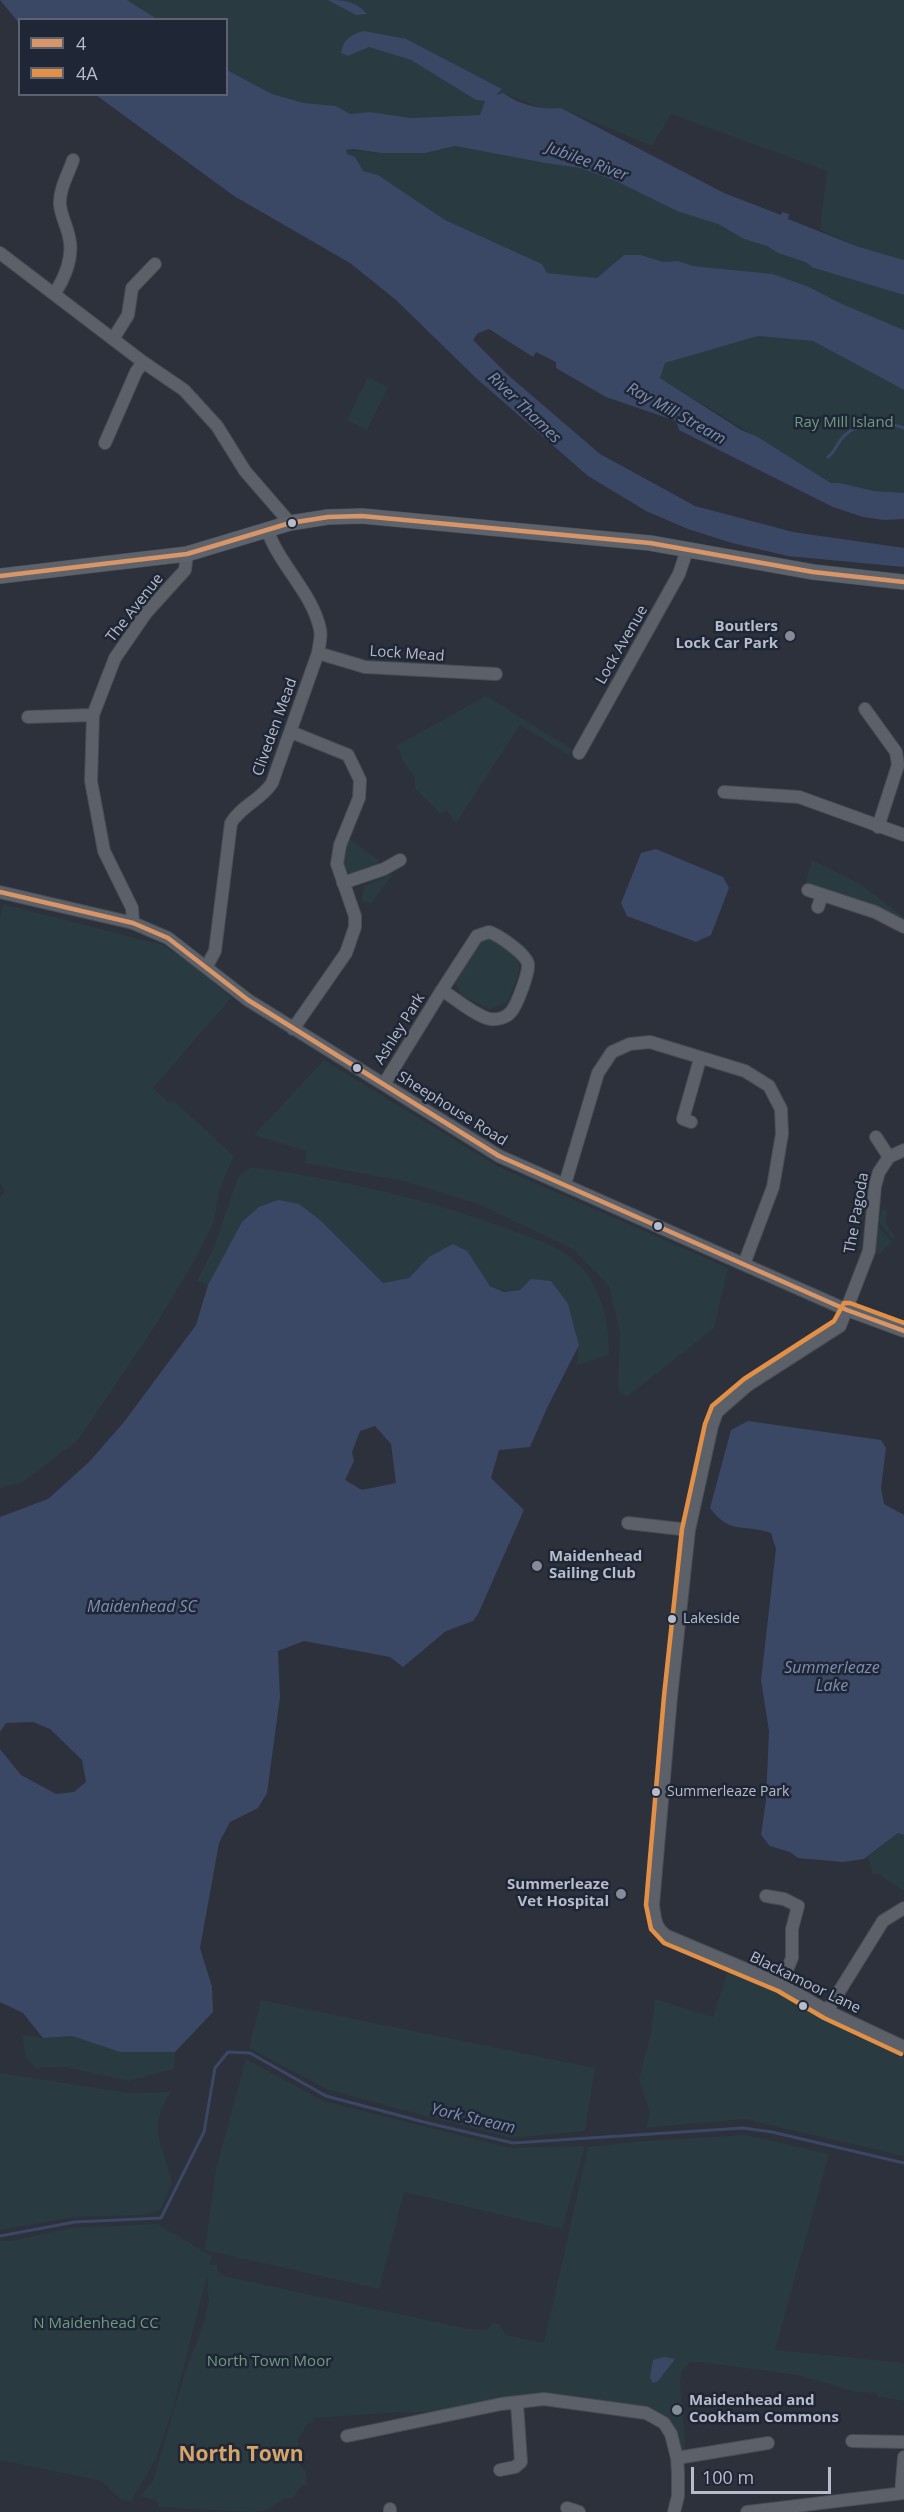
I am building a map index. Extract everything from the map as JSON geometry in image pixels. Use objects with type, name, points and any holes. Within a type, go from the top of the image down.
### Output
[{"type":"main road","points":[[0,576],[187,554],[290,523],[328,517],[362,516],[650,543],[813,572],[904,582]]},
{"type":"street","points":[[54,294],[61,284],[70,257],[70,240],[60,207],[61,191],[73,160]]},
{"type":"street","points":[[0,253],[143,362],[184,390],[217,426],[245,471],[290,523]]},
{"type":"street","points":[[113,339],[128,315],[132,288],[154,264]]},
{"type":"street","points":[[111,437],[136,372],[143,362]]},
{"type":"street","name":"Cliveden Mead","points":[[207,966],[215,951],[231,823],[237,812],[264,795],[272,783],[318,653],[321,632],[314,611],[272,542],[267,529]]},
{"type":"street","name":"Lock Avenue","points":[[579,753],[679,574],[687,550]]},
{"type":"street","name":"The Avenue","points":[[133,923],[132,908],[104,851],[99,828],[91,782],[93,715],[115,658],[146,613],[185,570],[187,554]]},
{"type":"street","name":"Lock Mead","points":[[318,653],[365,667],[496,674]]},
{"type":"street","points":[[865,709],[897,752],[898,765],[878,827]]},
{"type":"street","points":[[28,717],[93,715]]},
{"type":"street","points":[[291,732],[348,755],[360,780],[359,798],[340,845],[337,864],[355,916],[352,941],[293,1029]]},
{"type":"street","points":[[724,792],[799,797],[904,835]]},
{"type":"street","points":[[343,884],[384,869],[400,860]]},
{"type":"street","points":[[808,890],[820,901],[874,912],[904,927]]},
{"type":"street","name":"Sheephouse Road","points":[[0,892],[133,923],[168,938],[248,1000],[499,1156],[847,1310],[904,1331]]},
{"type":"street","name":"Ashley Park","points":[[384,1084],[442,990],[481,934],[489,932],[500,937],[527,960],[526,976],[513,1009],[502,1018],[486,1018],[442,990]]},
{"type":"street","points":[[566,1184],[598,1073],[612,1052],[630,1044],[650,1042],[745,1071],[769,1086],[781,1109],[782,1134],[773,1187],[744,1264]]},
{"type":"street","points":[[685,1122],[700,1059]]},
{"type":"street","points":[[876,1137],[889,1157],[904,1150]]},
{"type":"street","name":"The Pagoda","points":[[660,1932],[655,1924],[654,1896],[671,1697],[689,1530],[712,1426],[717,1412],[748,1385],[840,1326],[869,1251],[877,1179],[881,1167],[889,1157]]},
{"type":"street","points":[[628,1523],[689,1530]]},
{"type":"street","points":[[766,1896],[784,1899],[798,1906],[792,1929],[792,1958],[781,1984]]},
{"type":"street","points":[[827,2011],[883,1921],[904,1908]]},
{"type":"street","name":"Blackamoor Lane","points":[[660,1932],[781,1984],[827,2011],[904,2047]]},
{"type":"street","points":[[347,2436],[544,2399],[646,2413],[664,2423],[677,2458],[678,2496],[674,2512]]},
{"type":"street","points":[[500,2470],[514,2467],[521,2462],[517,2403]]},
{"type":"street","points":[[852,2441],[904,2442]]},
{"type":"street","points":[[677,2458],[768,2443]]},
{"type":"street","points":[[747,2512],[902,2493],[904,2457]]},
{"type":"street","points":[[567,2507],[579,2512]]},
{"type":"green space","points":[[127,0],[904,0],[904,260],[856,246],[820,230],[827,171],[671,114],[652,146],[561,108],[544,109],[503,93],[493,95],[502,89],[364,31],[348,56],[369,47],[411,60],[476,100],[486,101],[480,115],[411,118],[370,112],[350,114],[336,106],[304,103],[272,94],[228,71],[228,18],[155,18]]},
{"type":"green space","points":[[455,146],[580,168],[616,181],[677,211],[718,224],[744,239],[767,246],[814,268],[904,295],[904,330],[842,304],[809,287],[773,274],[693,266],[678,261],[663,262],[641,255],[624,255],[597,278],[547,273],[542,264],[445,220],[378,175],[363,171],[355,158],[347,154],[345,150],[425,153]]},
{"type":"green space","name":"Ray Mill Island","points":[[758,336],[813,341],[904,390],[904,493],[875,491],[832,483],[660,378],[665,363]]},
{"type":"green space","points":[[368,377],[388,387],[367,430],[347,420]]},
{"type":"green space","points":[[486,696],[572,749],[569,755],[520,725],[456,823],[446,810],[440,813],[415,789],[415,778],[402,760],[396,746]]},
{"type":"green space","points":[[349,839],[379,860],[379,865],[351,876],[342,864],[345,841]]},
{"type":"green space","points":[[812,860],[860,884],[904,917],[904,922],[805,885]]},
{"type":"green space","points":[[394,873],[371,903],[362,902],[364,886]]},
{"type":"green space","points":[[3,904],[163,945],[194,966],[231,998],[153,1088],[171,1104],[173,1100],[234,1156],[219,1190],[214,1222],[197,1256],[157,1323],[78,1440],[23,1482],[0,1488],[0,1197],[5,1192],[0,1183],[0,918]]},
{"type":"green space","points":[[490,938],[512,953],[520,965],[507,1003],[489,1009],[461,995],[454,982],[480,942]]},
{"type":"green space","points":[[324,1060],[499,1167],[728,1268],[714,1328],[628,1396],[621,1394],[618,1386],[620,1333],[609,1286],[573,1249],[476,1203],[403,1181],[306,1163],[306,1151],[254,1135]]},
{"type":"green space","points":[[251,1167],[317,1177],[413,1199],[477,1218],[559,1250],[577,1262],[596,1289],[604,1310],[609,1355],[577,1365],[577,1341],[573,1320],[551,1281],[510,1291],[500,1290],[484,1278],[467,1251],[429,1257],[409,1278],[383,1283],[320,1220],[299,1204],[242,1222],[208,1285],[197,1281],[214,1247],[238,1177]]},
{"type":"green space","points":[[883,1208],[887,1213],[886,1223],[895,1237],[893,1240],[878,1221]]},
{"type":"green space","points":[[877,1225],[892,1242],[879,1254],[873,1251]]},
{"type":"green space","points":[[898,1833],[904,1835],[904,1891],[878,1874],[873,1875],[868,1857]]},
{"type":"green space","points":[[728,1971],[783,1995],[851,2034],[904,2058],[904,2156],[744,2119],[646,2128],[650,2113],[639,2079],[651,2033],[655,1999],[713,2017]]},
{"type":"green space","points":[[261,2000],[595,2068],[585,2131],[513,2138],[329,2090],[249,2048]]},
{"type":"green space","points":[[22,2035],[43,2038],[72,2036],[120,2052],[175,2052],[174,2069],[129,2081],[65,2067],[36,2068],[26,2058]]},
{"type":"green space","points":[[246,2059],[323,2101],[510,2148],[585,2146],[562,2229],[404,2192],[379,2289],[205,2250],[216,2169]]},
{"type":"green space","points":[[0,2073],[129,2093],[171,2092],[163,2105],[158,2127],[161,2147],[172,2183],[160,2210],[143,2215],[75,2217],[0,2230]]},
{"type":"green space","points":[[745,2135],[829,2154],[775,2350],[904,2363],[904,2401],[877,2396],[877,2393],[856,2392],[797,2375],[690,2362],[681,2373],[680,2384],[686,2455],[682,2454],[677,2433],[666,2418],[545,2395],[513,2411],[399,2412],[315,2418],[306,2426],[298,2439],[299,2464],[306,2472],[308,2486],[302,2485],[293,2498],[286,2498],[268,2510],[253,2512],[159,2507],[157,2501],[140,2496],[153,2481],[185,2372],[203,2326],[209,2300],[207,2276],[172,2412],[156,2459],[131,2501],[121,2499],[101,2481],[0,2460],[0,2241],[11,2241],[71,2228],[157,2224],[212,2256],[210,2265],[217,2265],[218,2272],[224,2276],[468,2329],[487,2330],[492,2324],[499,2324],[506,2335],[544,2343],[588,2147]]},
{"type":"water","points":[[0,0],[127,0],[155,18],[18,18],[18,22]]},
{"type":"water","points":[[328,0],[349,2],[367,14],[356,15]]},
{"type":"water","points":[[364,31],[406,39],[502,89],[496,95],[503,93],[523,104],[538,107],[561,108],[724,193],[781,215],[782,212],[789,214],[788,219],[856,246],[904,260],[904,295],[814,268],[767,246],[744,239],[718,224],[677,211],[616,181],[580,168],[455,146],[425,153],[346,150],[347,154],[355,157],[363,171],[378,175],[445,220],[542,264],[547,273],[597,278],[624,255],[641,255],[663,262],[678,261],[693,266],[773,274],[809,287],[842,304],[904,330],[904,390],[813,341],[758,336],[665,363],[660,378],[741,430],[756,436],[831,483],[874,491],[904,493],[904,519],[884,520],[863,517],[833,507],[679,430],[676,421],[606,397],[556,368],[556,362],[536,352],[533,357],[489,329],[478,333],[473,340],[508,375],[600,454],[695,506],[793,532],[904,548],[904,567],[788,556],[732,543],[688,529],[646,511],[588,476],[476,378],[396,300],[350,263],[234,196],[97,96],[228,96],[228,71],[272,94],[304,103],[336,106],[350,114],[370,112],[411,118],[480,115],[485,101],[476,100],[411,60],[369,47],[348,56],[341,53],[348,38]]},
{"type":"water","points":[[656,849],[723,877],[729,888],[711,935],[696,942],[627,916],[621,903],[641,853]]},
{"type":"water","name":"Maidenhead SC","points":[[278,1200],[299,1204],[320,1220],[383,1283],[409,1278],[429,1257],[453,1244],[467,1251],[490,1286],[504,1292],[520,1290],[531,1279],[551,1281],[568,1304],[579,1345],[530,1447],[499,1450],[491,1478],[524,1510],[473,1621],[446,1631],[403,1667],[390,1657],[304,1641],[278,1651],[280,1697],[267,1793],[258,1808],[230,1822],[219,1843],[200,1948],[212,1987],[213,2012],[175,2052],[120,2052],[72,2036],[43,2038],[23,2013],[0,2002],[0,1749],[21,1775],[56,1794],[74,1792],[86,1782],[82,1760],[50,1729],[33,1722],[6,1723],[0,1732],[0,1517],[48,1499],[89,1462],[124,1422],[196,1325],[208,1285],[242,1222],[259,1207]],"holes":[[[375,1426],[391,1444],[396,1483],[362,1490],[345,1480],[354,1461],[352,1452],[360,1431]]]},
{"type":"water","name":"Summerleaze Lake","points":[[748,1421],[881,1440],[886,1448],[881,1488],[884,1504],[904,1515],[904,1835],[898,1833],[864,1859],[843,1862],[798,1858],[790,1852],[770,1846],[761,1835],[766,1800],[769,1731],[761,1680],[776,1549],[771,1533],[731,1526],[710,1508],[731,1430]]},
{"type":"water","points":[[664,2357],[675,2359],[658,2381],[653,2383],[650,2378],[653,2360]]},
{"type":"waterway","points":[[828,457],[845,435],[858,427],[882,424],[904,428]]},
{"type":"waterway","name":"York Stream","points":[[0,2236],[75,2222],[161,2218],[204,2132],[215,2068],[228,2052],[250,2053],[326,2096],[513,2143],[743,2128],[772,2132],[904,2163]]},
{"type":"transit line","name":"4","points":[[0,576],[187,554],[290,523],[328,517],[362,516],[650,543],[813,572],[904,582]]},
{"type":"transit line","name":"4","points":[[0,892],[133,923],[168,938],[248,1000],[499,1156],[847,1310],[904,1331]]},
{"type":"transit line","name":"4A","points":[[901,2054],[824,2018],[778,1991],[664,1943],[651,1929],[646,1905],[664,1696],[682,1529],[705,1424],[712,1406],[744,1379],[834,1321],[844,1303],[850,1303],[904,1323]]},
{"type":"place","name":"Boutlers Lock Car Park","points":[[790,636]]},
{"type":"place","name":"Maidenhead Sailing Club","points":[[537,1566]]},
{"type":"place","name":"Lakeside","points":[[672,1619]]},
{"type":"place","name":"Summerleaze Park","points":[[656,1792]]},
{"type":"place","name":"Summerleaze Vet Hospital","points":[[621,1894]]},
{"type":"place","name":"Maidenhead and Cookham Commons","points":[[677,2410]]},
{"type":"district","name":"North Town","points":[[241,2455]]},
{"type":"water label","name":"Jubilee River","points":[[587,162]]},
{"type":"water label","name":"River Thames","points":[[524,408]]},
{"type":"water label","name":"Ray Mill Stream","points":[[676,414]]},
{"type":"park label","name":"N Maidenhead CC","points":[[96,2324]]},
{"type":"park label","name":"North Town Moor","points":[[269,2362]]}]
